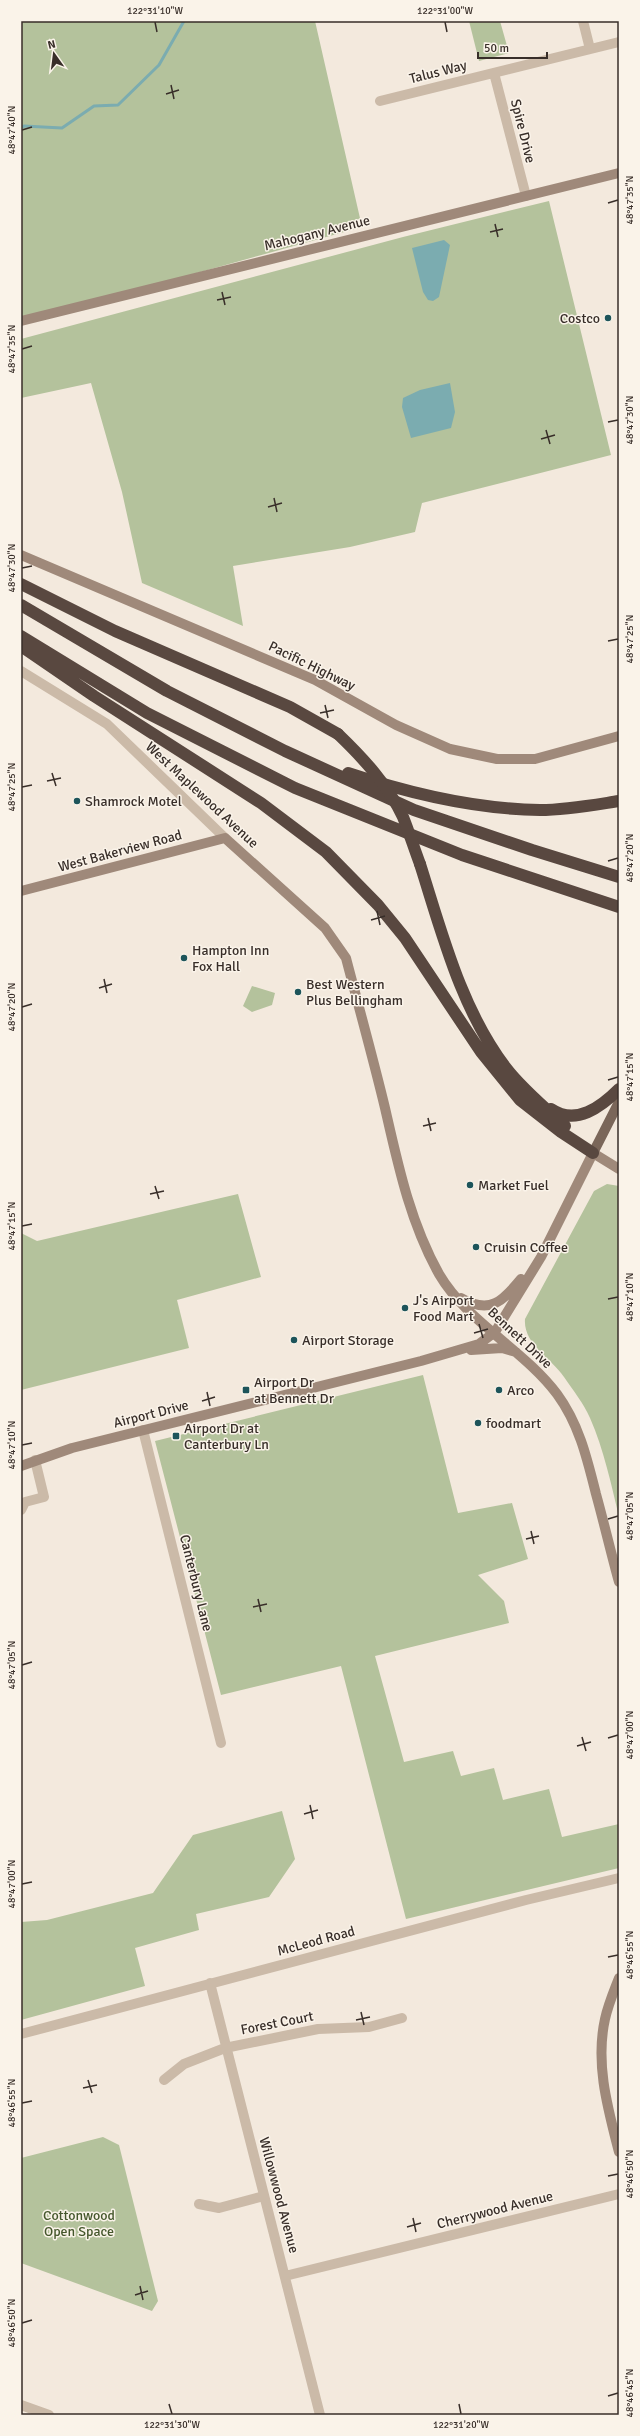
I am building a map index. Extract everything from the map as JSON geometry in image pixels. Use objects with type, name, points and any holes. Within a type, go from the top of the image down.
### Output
[{"type":"highway","points":[[21,584],[114,631],[290,707],[338,734],[359,754],[380,778],[402,816],[420,864],[449,955],[472,1010],[488,1041],[507,1069],[593,1153]]},
{"type":"highway","points":[[21,605],[168,691],[285,751],[414,810],[532,850],[619,877]]},
{"type":"highway","points":[[21,636],[147,713],[295,788],[462,855],[619,907]]},
{"type":"highway","points":[[21,646],[94,696],[261,802],[326,852],[378,905],[405,938],[481,1052],[520,1100],[561,1132],[593,1153]]},
{"type":"highway","points":[[285,751],[421,796],[453,802],[541,810],[619,801]]},
{"type":"highway","points":[[535,1098],[554,1111],[568,1116],[596,1110],[619,1089]]},
{"type":"main road","points":[[593,1153],[619,1102]]},
{"type":"street","points":[[583,21],[590,49]]},
{"type":"street","name":"Talus Way","points":[[380,101],[619,42]]},
{"type":"street","name":"Spire Drive","points":[[494,73],[526,196]]},
{"type":"street","name":"Mahogany Avenue","points":[[21,321],[619,173]]},
{"type":"street","name":"Pacific Highway","points":[[21,555],[315,680],[396,725],[450,749],[497,759],[535,759],[619,736]]},
{"type":"street","name":"West Maplewood Avenue","points":[[21,671],[107,724],[226,838],[325,928],[346,958]]},
{"type":"street","name":"West Bakerview Road","points":[[21,891],[226,838]]},
{"type":"street","name":"Bennett Drive","points":[[346,958],[400,1172],[414,1221],[440,1274],[455,1294],[521,1355],[556,1393],[569,1412],[582,1439],[619,1582]]},
{"type":"street","points":[[495,1332],[541,1256],[593,1153],[619,1169]]},
{"type":"street","points":[[455,1294],[481,1306],[500,1302],[541,1256]]},
{"type":"street","name":"Airport Drive","points":[[21,1466],[72,1448],[455,1352],[479,1344],[495,1332]]},
{"type":"street","points":[[455,1352],[502,1348],[521,1355]]},
{"type":"street","name":"Canterbury Lane","points":[[143,1430],[221,1743]]},
{"type":"street","points":[[21,1510],[25,1502],[44,1497],[35,1460]]},
{"type":"street","name":"McLeod Road","points":[[21,2034],[526,1900],[619,1878]]},
{"type":"street","points":[[619,1978],[604,2019],[601,2062],[606,2103],[619,2152]]},
{"type":"street","name":"Willowwood Avenue","points":[[210,1983],[225,2048],[320,2415]]},
{"type":"street","name":"Forest Court","points":[[164,2080],[184,2064],[225,2048],[318,2029],[369,2027],[402,2018]]},
{"type":"street","name":"Cherrywood Avenue","points":[[285,2276],[619,2194]]},
{"type":"street","points":[[199,2204],[219,2208],[264,2196]]},
{"type":"street","points":[[21,2405],[49,2415]]},
{"type":"green space","points":[[21,21],[315,21],[362,227],[21,322]]},
{"type":"green space","points":[[469,21],[500,21],[509,53],[479,61]]},
{"type":"green space","points":[[549,201],[611,455],[422,503],[415,532],[350,547],[233,566],[243,626],[142,583],[122,492],[91,383],[21,398],[21,339],[403,237]]},
{"type":"green space","points":[[252,986],[275,993],[272,1005],[252,1012],[243,1006]]},
{"type":"green space","points":[[607,1184],[619,1186],[619,1517],[603,1455],[588,1413],[559,1370],[539,1350],[528,1336],[525,1319],[594,1191]]},
{"type":"green space","points":[[238,1194],[261,1277],[177,1300],[189,1348],[21,1390],[21,1233],[37,1241]]},
{"type":"green space","points":[[423,1375],[458,1513],[512,1503],[528,1559],[478,1575],[504,1601],[509,1623],[375,1656],[404,1762],[453,1751],[461,1776],[494,1768],[503,1800],[549,1789],[562,1837],[619,1824],[619,1868],[406,1919],[341,1666],[221,1695],[155,1441]]},
{"type":"green space","points":[[282,1811],[295,1859],[269,1897],[196,1914],[199,1930],[135,1948],[145,1986],[21,2020],[21,1922],[47,1920],[153,1893],[193,1835]]},
{"type":"green space","name":"Cottonwood Open Space","points":[[103,2137],[119,2145],[158,2301],[152,2311],[21,2263],[21,2158]]},
{"type":"water","points":[[444,240],[450,245],[439,297],[433,301],[428,300],[423,292],[412,248]]},
{"type":"water","points":[[450,383],[455,412],[451,428],[411,438],[402,407],[403,398],[420,390]]},
{"type":"waterway","points":[[21,128],[24,126],[62,128],[94,106],[118,105],[159,65],[184,21]]},
{"type":"place","name":"Costco","points":[[608,318]]},
{"type":"place","name":"Shamrock Motel","points":[[77,801]]},
{"type":"place","name":"Hampton Inn Fox Hall","points":[[184,958]]},
{"type":"place","name":"Best Western Plus Bellingham","points":[[298,992]]},
{"type":"place","name":"Market Fuel","points":[[470,1185]]},
{"type":"place","name":"Cruisin Coffee","points":[[476,1247]]},
{"type":"place","name":"J's Airport Food Mart","points":[[405,1308]]},
{"type":"place","name":"Airport Storage","points":[[294,1340]]},
{"type":"place","name":"Airport Dr at Bennett Dr","points":[[246,1390]]},
{"type":"place","name":"Arco","points":[[499,1390]]},
{"type":"place","name":"foodmart","points":[[478,1423]]},
{"type":"place","name":"Airport Dr at Canterbury Ln","points":[[176,1436]]}]
